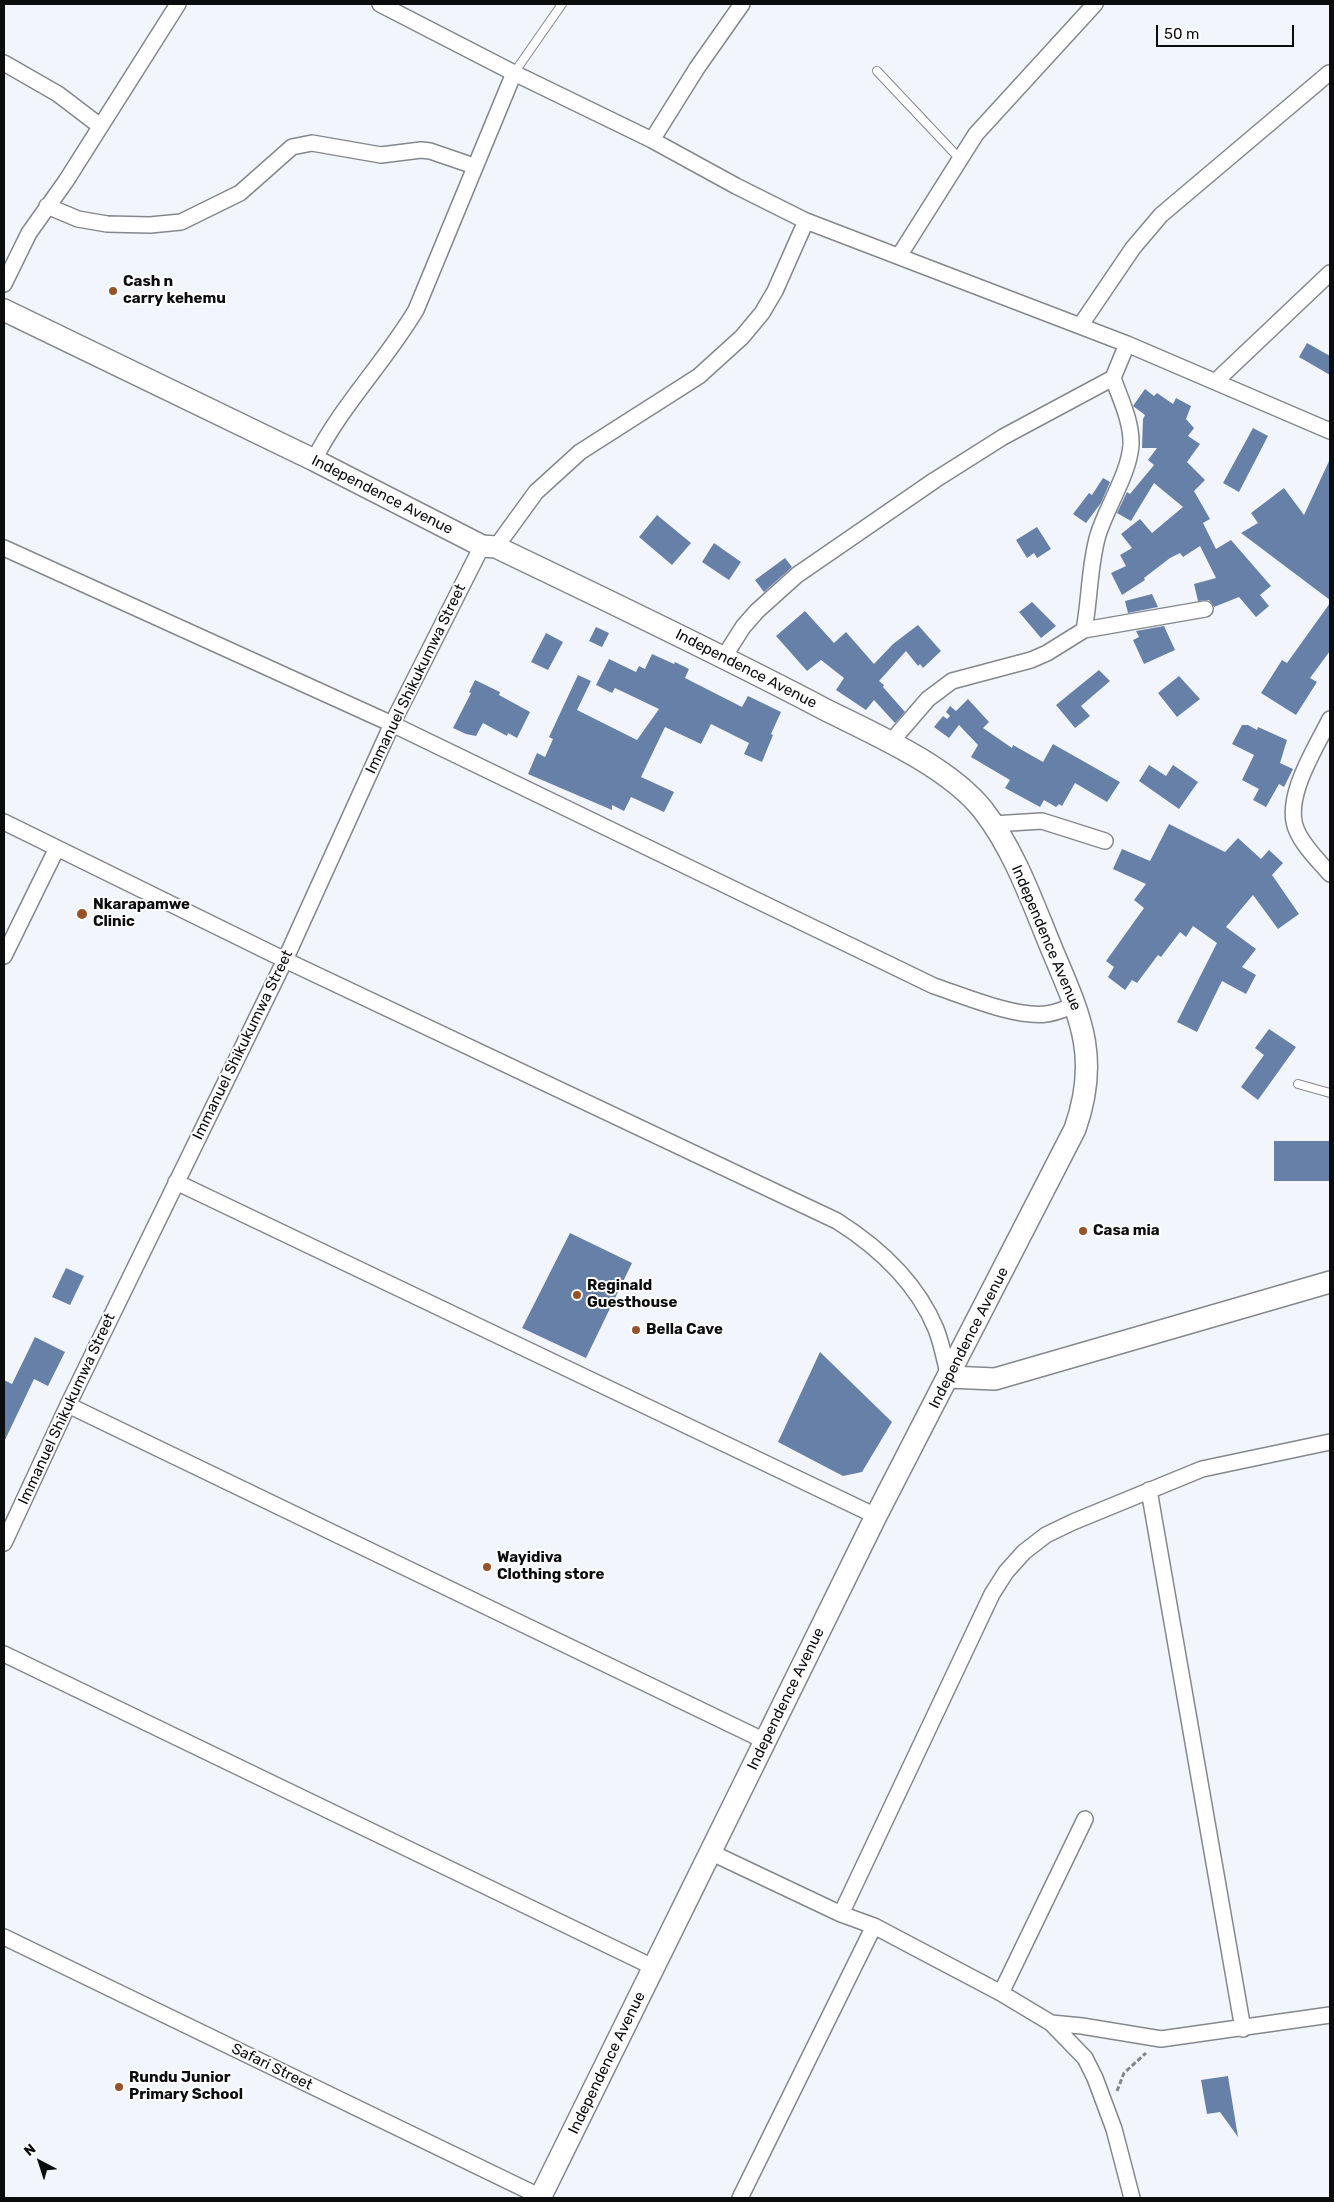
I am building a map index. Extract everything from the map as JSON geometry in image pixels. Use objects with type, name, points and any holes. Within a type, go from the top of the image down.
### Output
[{"type":"street","points":[[4,284],[29,233],[66,182],[178,4]]},
{"type":"street","points":[[382,4],[514,73],[652,140],[736,186],[806,220],[1127,344],[1330,431]]},
{"type":"street","points":[[652,140],[697,68],[742,4]]},
{"type":"street","points":[[898,256],[959,158],[986,121],[1095,4]]},
{"type":"street","points":[[4,63],[58,94],[100,126]]},
{"type":"street","points":[[314,460],[326,435],[416,310],[514,73]]},
{"type":"street","points":[[1080,326],[1133,248],[1161,215],[1329,73]]},
{"type":"street","points":[[47,206],[78,219],[115,224],[150,225],[181,222],[240,193],[292,148],[312,143],[381,155],[421,150],[430,151],[474,166]]},
{"type":"street","name":"Immanuel Shikukumwa Street","points":[[4,1543],[68,1405],[285,960],[392,724],[489,546],[536,492],[580,452],[699,376],[742,337],[762,313],[775,291],[806,220]]},
{"type":"street","points":[[1216,381],[1330,272]]},
{"type":"street","name":"Independence Avenue","points":[[4,310],[489,546],[724,657],[890,743],[934,768],[960,788],[982,809],[993,824],[1014,861],[1076,1005],[1088,1067],[1087,1086],[1075,1130],[876,1516],[710,1852],[655,1968],[540,2198]]},
{"type":"street","points":[[724,657],[743,627],[757,611],[797,575],[936,480],[1003,437],[1113,378],[1127,344]]},
{"type":"street","points":[[1084,630],[1092,562],[1098,536],[1131,445],[1129,426],[1113,378]]},
{"type":"street","points":[[4,548],[392,724],[934,986],[1004,1008],[1036,1015],[1053,1013],[1076,1005]]},
{"type":"street","points":[[890,743],[928,699],[952,681],[1031,660],[1047,653],[1084,630],[1205,609]]},
{"type":"street","points":[[1330,719],[1300,782],[1295,795],[1293,815],[1296,831],[1330,874]]},
{"type":"street","points":[[993,824],[1042,821],[1105,841]]},
{"type":"street","points":[[4,822],[285,960],[837,1221],[877,1250],[897,1269],[910,1286],[936,1330],[949,1377],[995,1379],[1330,1282]]},
{"type":"street","points":[[4,956],[57,848]]},
{"type":"street","points":[[176,1182],[876,1516]]},
{"type":"street","points":[[68,1405],[765,1741]]},
{"type":"street","points":[[841,1914],[992,1594],[1006,1572],[1024,1552],[1046,1535],[1073,1522],[1202,1469],[1330,1443]]},
{"type":"street","points":[[1149,1490],[1243,2029]]},
{"type":"street","points":[[4,1654],[655,1968]]},
{"type":"street","points":[[1001,1993],[1085,1819]]},
{"type":"street","points":[[710,1852],[841,1914],[874,1926],[1001,1993],[1051,2023],[1085,2058],[1095,2078],[1114,2129],[1132,2198]]},
{"type":"street","points":[[740,2198],[874,1926]]},
{"type":"street","name":"Safari Street","points":[[4,1937],[540,2198]]},
{"type":"street","points":[[1051,2023],[1161,2039],[1243,2029],[1330,2015]]},
{"type":"lane","points":[[514,73],[562,4]]},
{"type":"lane","points":[[878,72],[959,158]]},
{"type":"lane","points":[[1298,1084],[1330,1093]]},
{"type":"path","points":[[1115,2099],[1124,2073],[1161,2039]]},
{"type":"building","points":[[1307,343],[1330,356],[1330,375],[1299,357]]},
{"type":"building","points":[[1145,389],[1154,396],[1157,393],[1173,404],[1176,398],[1191,406],[1186,419],[1194,428],[1188,436],[1200,444],[1187,462],[1205,480],[1194,491],[1210,519],[1203,523],[1216,549],[1231,540],[1271,586],[1260,595],[1269,606],[1256,617],[1239,597],[1214,607],[1209,600],[1198,601],[1194,584],[1216,578],[1200,546],[1183,557],[1180,553],[1170,558],[1144,578],[1145,580],[1122,595],[1111,573],[1126,566],[1120,555],[1132,548],[1121,534],[1140,519],[1152,533],[1183,507],[1154,483],[1131,521],[1117,513],[1127,492],[1130,494],[1154,465],[1148,460],[1157,448],[1142,448],[1143,419],[1145,415],[1133,406]]},
{"type":"building","points":[[1253,428],[1268,436],[1239,492],[1223,483]]},
{"type":"building","points":[[1330,459],[1330,600],[1241,533],[1258,523],[1251,513],[1284,488],[1304,515]]},
{"type":"building","points":[[1103,478],[1110,482],[1101,503],[1086,523],[1073,514],[1089,493],[1092,495]]},
{"type":"building","points":[[657,515],[691,543],[672,565],[639,537]]},
{"type":"building","points":[[1037,527],[1051,549],[1037,558],[1034,553],[1027,558],[1016,540]]},
{"type":"building","points":[[714,543],[741,562],[729,580],[702,562]]},
{"type":"building","points":[[785,558],[792,567],[764,592],[755,580]]},
{"type":"building","points":[[1152,594],[1158,607],[1128,613],[1125,601]]},
{"type":"building","points":[[1032,602],[1056,626],[1041,638],[1019,612]]},
{"type":"building","points":[[1330,603],[1330,651],[1310,678],[1317,682],[1296,715],[1261,693],[1282,660],[1287,663]]},
{"type":"building","points":[[805,611],[834,643],[846,632],[874,664],[893,644],[918,625],[941,651],[923,668],[920,664],[918,666],[906,651],[879,681],[905,712],[895,723],[874,700],[866,710],[836,690],[844,678],[821,660],[807,671],[776,636]]},
{"type":"building","points":[[1164,626],[1175,650],[1144,664],[1133,640],[1139,637],[1136,631]]},
{"type":"building","points":[[596,627],[609,633],[602,647],[589,641]]},
{"type":"building","points":[[546,633],[563,642],[548,670],[531,662]]},
{"type":"building","points":[[652,654],[689,669],[685,678],[742,707],[748,696],[781,712],[771,734],[773,735],[762,762],[744,754],[749,743],[711,724],[701,744],[665,727],[641,777],[674,792],[664,812],[631,797],[624,811],[612,805],[612,810],[528,774],[537,753],[545,757],[553,739],[549,737],[578,675],[591,681],[577,710],[637,740],[659,709],[615,688],[612,693],[596,685],[609,659],[636,672],[639,666],[645,669]]},
{"type":"building","points":[[1099,670],[1110,681],[1081,706],[1090,716],[1075,728],[1056,705]]},
{"type":"building","points":[[1179,676],[1200,699],[1177,717],[1158,693]]},
{"type":"building","points":[[475,680],[500,692],[499,695],[530,712],[517,738],[508,733],[507,736],[483,723],[476,736],[453,728],[471,693],[469,692]]},
{"type":"building","points":[[968,699],[989,722],[983,728],[1012,748],[1013,745],[1043,762],[1053,744],[1120,782],[1107,802],[1075,783],[1062,806],[1059,804],[1056,807],[1044,800],[1040,807],[1005,788],[1010,780],[971,757],[978,745],[959,725],[949,738],[934,727],[943,716],[947,719],[950,716],[946,712],[950,706],[956,711]]},
{"type":"building","points":[[1242,725],[1248,725],[1257,730],[1258,727],[1287,740],[1280,763],[1293,769],[1284,787],[1279,784],[1266,807],[1253,800],[1259,789],[1242,780],[1254,755],[1232,744]]},
{"type":"building","points":[[1149,765],[1166,776],[1173,765],[1198,782],[1179,809],[1139,781]]},
{"type":"building","points":[[1169,824],[1225,852],[1238,838],[1261,859],[1269,850],[1283,863],[1272,875],[1299,914],[1278,929],[1253,895],[1226,927],[1256,949],[1242,967],[1256,975],[1246,994],[1222,981],[1197,1032],[1177,1022],[1217,943],[1193,926],[1186,937],[1180,932],[1161,957],[1158,955],[1137,983],[1132,980],[1125,990],[1108,977],[1114,967],[1106,961],[1144,908],[1134,900],[1146,884],[1113,869],[1122,849],[1150,861]]},
{"type":"building","points":[[1269,1029],[1296,1047],[1258,1100],[1241,1087],[1264,1055],[1255,1048]]},
{"type":"building","points":[[1274,1141],[1330,1141],[1330,1181],[1274,1181]]},
{"type":"building","name":"Reginald Guesthouse","points":[[570,1233],[632,1263],[586,1358],[522,1328]]},
{"type":"building","points":[[66,1268],[84,1276],[70,1305],[52,1297]]},
{"type":"building","points":[[35,1337],[65,1352],[48,1386],[34,1379],[4,1442],[4,1380],[12,1384]]},
{"type":"building","points":[[820,1352],[892,1422],[862,1472],[843,1476],[778,1442]]},
{"type":"building","points":[[1228,2076],[1238,2137],[1220,2112],[1207,2114],[1201,2080]]},
{"type":"place","name":"Cash n carry kehemu","points":[[113,291]]},
{"type":"place","name":"Nkarapamwe Clinic","points":[[82,914]]},
{"type":"place","name":"Casa mia","points":[[1083,1231]]},
{"type":"place","name":"Reginald Guesthouse","points":[[577,1295]]},
{"type":"place","name":"Bella Cave","points":[[636,1330]]},
{"type":"place","name":"Wayidiva Clothing store","points":[[487,1567]]},
{"type":"place","name":"Rundu Junior Primary School","points":[[119,2087]]}]
